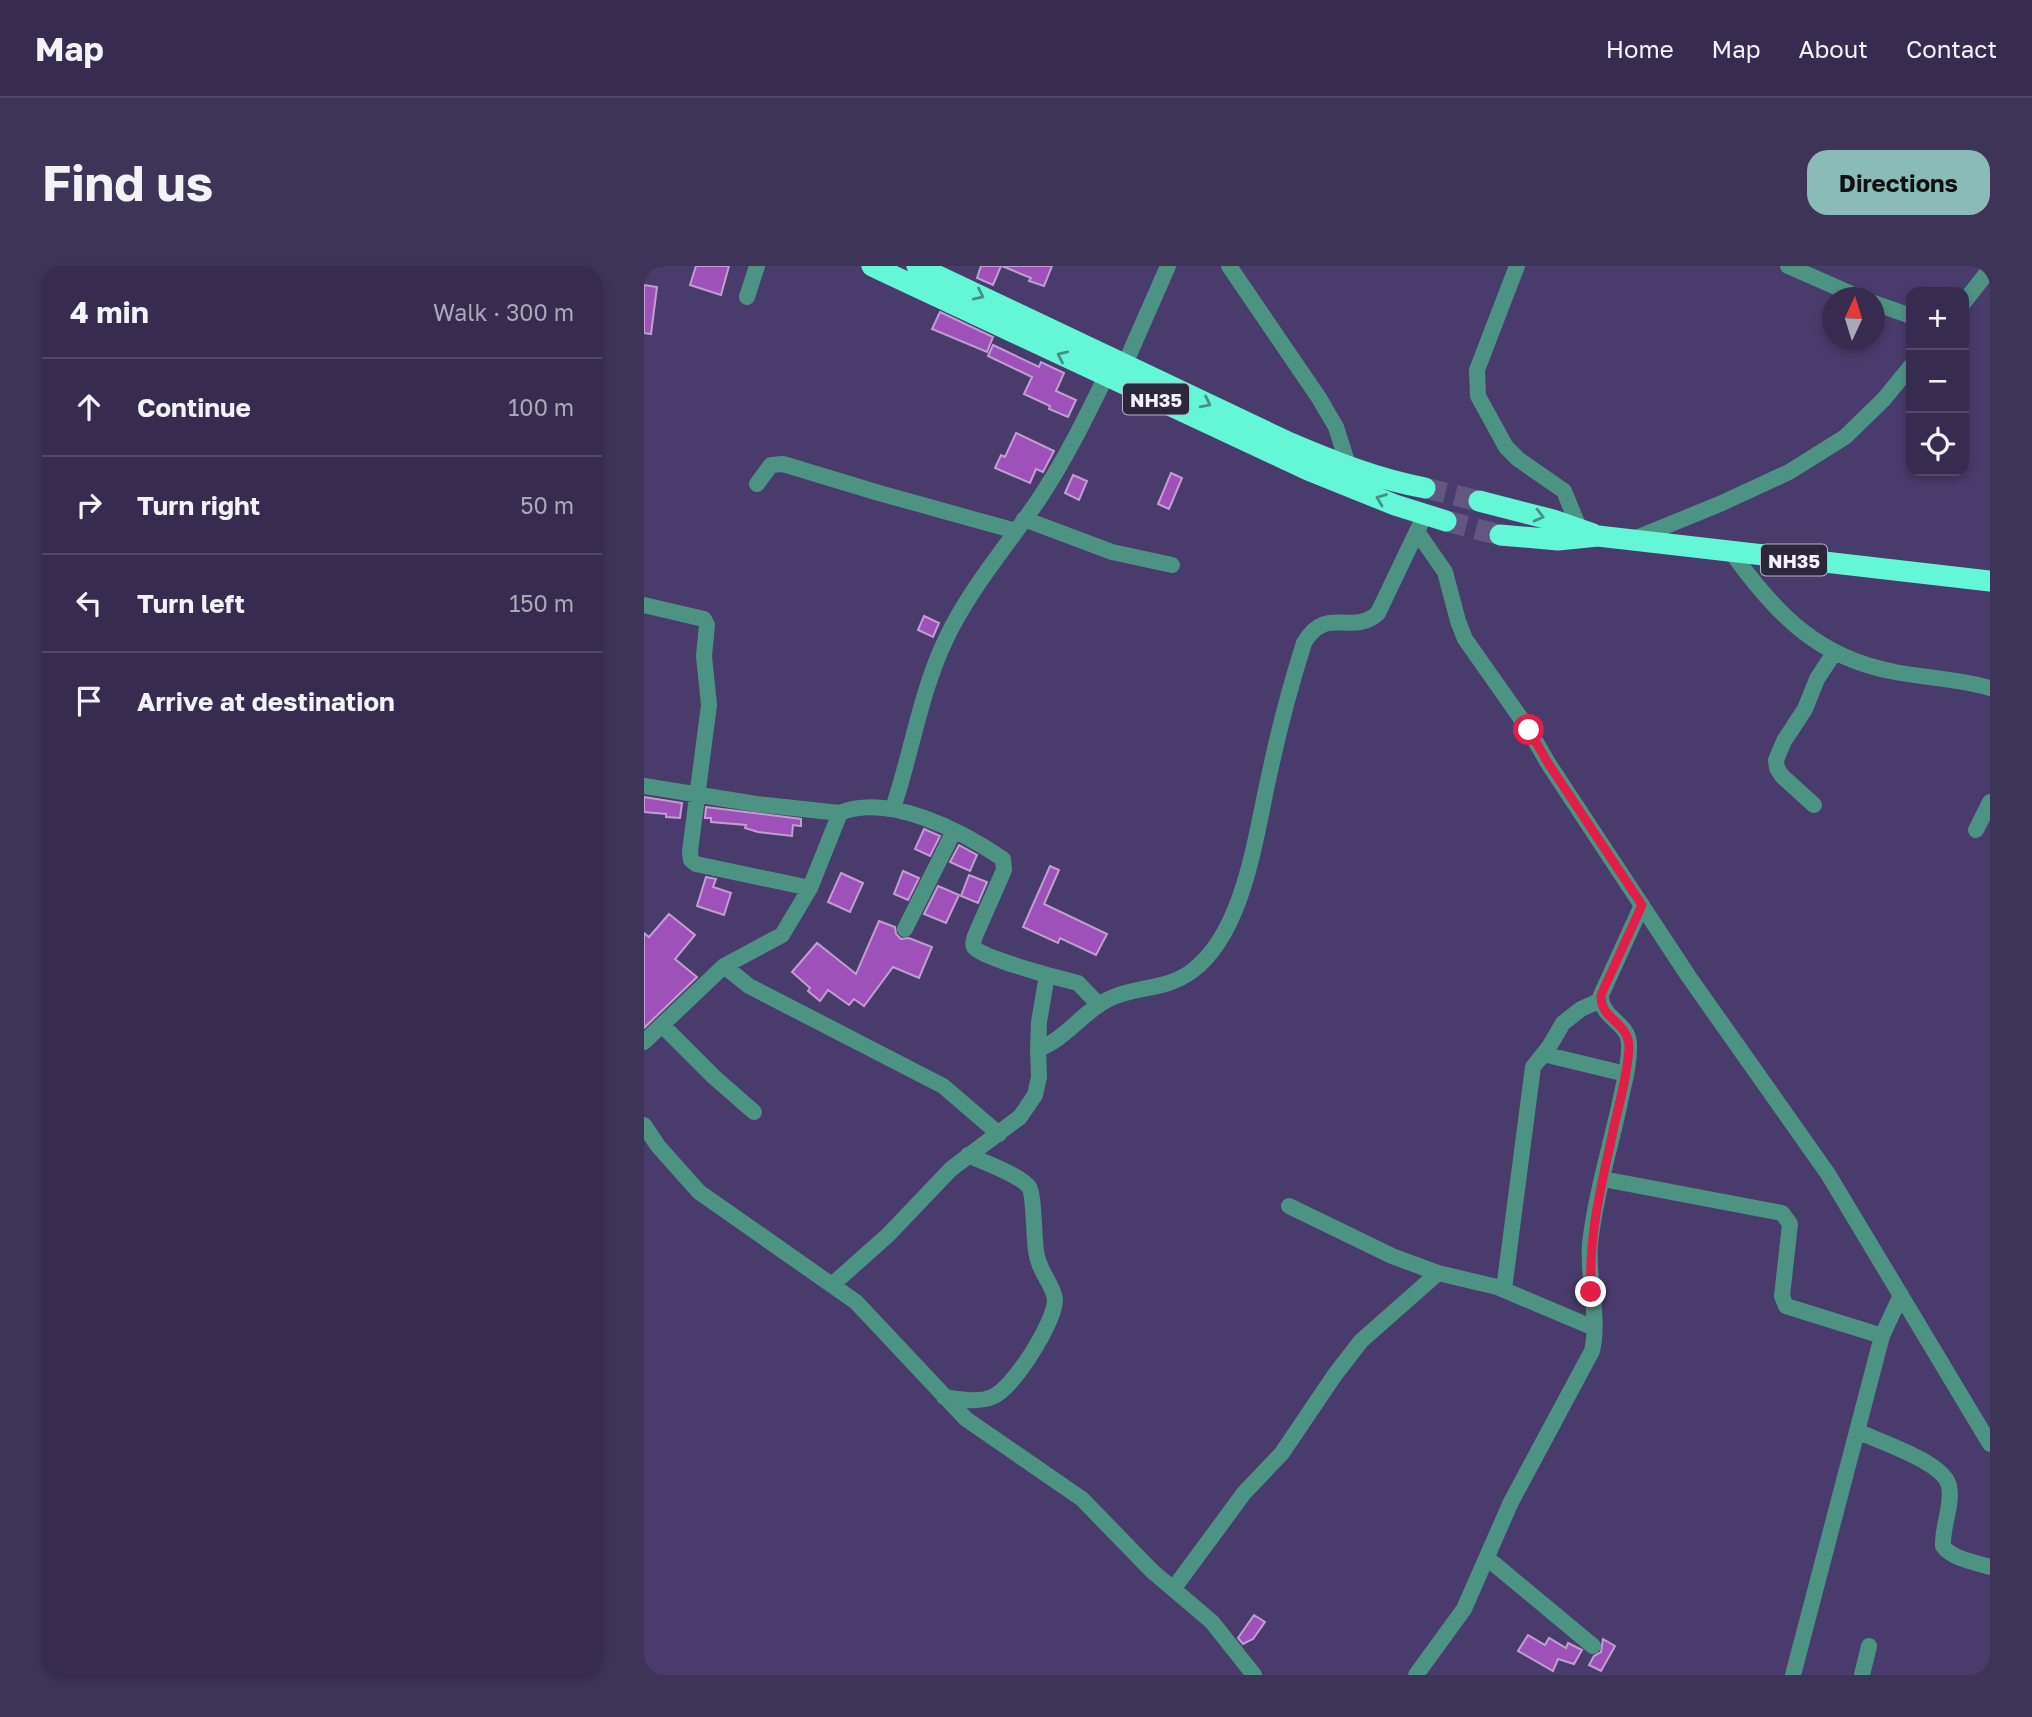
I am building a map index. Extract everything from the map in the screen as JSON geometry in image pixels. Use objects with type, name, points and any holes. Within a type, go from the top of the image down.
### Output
[{"type":"highway","name":"NH35","points":[[872,266],[1116,366],[1349,468],[1425,488]]},
{"type":"highway","name":"NH35","points":[[917,266],[1116,366],[1308,470],[1420,524],[1446,521]]},
{"type":"highway","name":"NH35","points":[[1479,501],[1587,534],[1628,541],[1990,581]]},
{"type":"highway","name":"NH35","points":[[1500,535],[1530,539],[1587,534]]},
{"type":"street","points":[[747,296],[757,266]]},
{"type":"street","points":[[892,808],[905,772],[927,685],[946,640],[986,573],[1073,445],[1168,266]]},
{"type":"street","points":[[1229,266],[1325,407],[1336,426],[1349,468]]},
{"type":"street","points":[[1517,266],[1477,370],[1478,397],[1506,447],[1518,459],[1564,491],[1587,534]]},
{"type":"street","points":[[1788,266],[1836,287]]},
{"type":"street","points":[[1983,291],[1990,270]]},
{"type":"street","points":[[1885,307],[1906,314]]},
{"type":"street","points":[[1628,541],[1722,503],[1789,472],[1846,437],[1884,399],[1906,372]]},
{"type":"street","points":[[757,484],[771,465],[783,464],[878,493],[1020,525],[1112,552],[1172,565]]},
{"type":"street","points":[[1420,524],[1445,572],[1465,639],[1529,730],[1642,905],[1828,1174],[1990,1444]]},
{"type":"street","points":[[1038,1049],[1050,1045],[1099,1004],[1116,996],[1164,985],[1190,973],[1205,960],[1219,941],[1241,895],[1275,750],[1304,643],[1310,632],[1323,624],[1367,621],[1378,613],[1420,524]]},
{"type":"street","points":[[1732,553],[1766,598],[1799,630],[1834,653],[1893,672],[1990,688]]},
{"type":"street","points":[[644,605],[701,618],[707,622],[704,656],[709,705],[690,851],[693,863],[810,888]]},
{"type":"street","points":[[1814,805],[1782,776],[1776,760],[1784,741],[1805,709],[1817,679],[1834,653]]},
{"type":"street","points":[[644,786],[793,809],[841,813],[858,807],[892,808],[954,831],[1001,857],[1004,862],[1004,870],[974,941],[976,949],[1047,975],[1078,983],[1099,1004]]},
{"type":"street","points":[[1976,830],[1990,802]]},
{"type":"street","points":[[644,1042],[724,966],[782,935],[810,888],[841,813]]},
{"type":"street","points":[[905,929],[954,831]]},
{"type":"street","points":[[1416,1675],[1464,1609],[1511,1502],[1588,1362],[1594,1343],[1590,1246],[1626,1074],[1629,1047],[1627,1033],[1605,1012],[1601,1000],[1603,989],[1642,905]]},
{"type":"street","points":[[724,966],[749,986],[949,1090],[999,1134]]},
{"type":"street","points":[[833,1284],[888,1235],[968,1154],[1020,1117],[1035,1095],[1040,1077],[1039,1022],[1047,975]]},
{"type":"street","points":[[1504,1289],[1531,1073],[1569,1017],[1601,1000]]},
{"type":"street","points":[[662,1025],[713,1077],[754,1112]]},
{"type":"street","points":[[1542,1054],[1626,1074]]},
{"type":"street","points":[[644,1125],[699,1192],[833,1284],[873,1318],[944,1397],[978,1429],[1082,1499],[1152,1571],[1213,1622],[1254,1675]]},
{"type":"street","points":[[944,1397],[984,1399],[1000,1393],[1021,1369],[1050,1320],[1055,1303],[1052,1290],[1037,1263],[1031,1190],[1021,1180],[968,1154]]},
{"type":"street","points":[[1603,1179],[1782,1213],[1790,1224],[1782,1296],[1786,1306],[1882,1336]]},
{"type":"street","points":[[1289,1206],[1380,1250],[1438,1273],[1504,1289],[1594,1328]]},
{"type":"street","points":[[1174,1588],[1244,1493],[1282,1453],[1361,1341],[1438,1273]]},
{"type":"street","points":[[1793,1675],[1882,1336],[1901,1295]]},
{"type":"street","points":[[1857,1431],[1940,1471],[1949,1485],[1943,1546],[1949,1552],[1990,1567]]},
{"type":"street","points":[[1487,1558],[1593,1646]]},
{"type":"street","points":[[1862,1675],[1869,1646]]},
{"type":"building","points":[[696,266],[729,266],[721,295],[690,285]]},
{"type":"building","points":[[981,266],[1001,266],[993,285],[977,278]]},
{"type":"building","points":[[1002,266],[1052,266],[1044,286]]},
{"type":"building","points":[[644,285],[657,287],[651,334],[644,333]]},
{"type":"building","points":[[940,312],[993,337],[987,352],[932,329]]},
{"type":"building","points":[[993,345],[1039,367],[1041,362],[1064,373],[1056,391],[1076,400],[1068,417],[1024,394],[1032,377],[988,356]]},
{"type":"building","points":[[1016,433],[1054,451],[1043,472],[1036,469],[1030,483],[995,468],[1001,455],[1005,457]]},
{"type":"building","points":[[1171,473],[1182,478],[1169,509],[1158,504]]},
{"type":"building","points":[[1073,475],[1087,481],[1079,500],[1065,493]]},
{"type":"building","points":[[924,616],[939,623],[933,637],[918,630]]},
{"type":"building","points":[[644,797],[682,803],[680,818],[644,812]]},
{"type":"building","points":[[706,807],[801,819],[801,826],[793,825],[792,836],[758,832],[745,828],[746,825],[711,822],[711,818],[705,818]]},
{"type":"building","points":[[924,829],[940,836],[930,856],[915,849]]},
{"type":"building","points":[[959,845],[977,855],[970,871],[950,862]]},
{"type":"building","points":[[1050,866],[1059,870],[1044,904],[1107,934],[1096,955],[1060,938],[1058,943],[1023,927]]},
{"type":"building","points":[[903,871],[919,878],[908,900],[894,894]]},
{"type":"building","points":[[841,873],[863,883],[850,912],[828,902]]},
{"type":"building","points":[[969,875],[987,882],[978,903],[961,896]]},
{"type":"building","points":[[706,877],[716,879],[713,887],[731,893],[724,915],[697,906]]},
{"type":"building","points":[[938,886],[959,895],[946,923],[924,914]]},
{"type":"building","points":[[669,914],[695,935],[675,959],[697,977],[644,1028],[644,933],[649,937]]},
{"type":"building","points":[[879,921],[895,927],[896,934],[901,939],[909,938],[932,947],[919,978],[893,967],[864,1006],[854,999],[849,1005],[828,990],[820,1001],[792,972],[817,943],[856,974]]},
{"type":"building","points":[[1254,1615],[1265,1622],[1253,1639],[1243,1644],[1238,1638]]},
{"type":"building","points":[[1528,1635],[1545,1645],[1549,1638],[1566,1648],[1568,1643],[1582,1650],[1574,1664],[1558,1659],[1553,1671],[1518,1651]]},
{"type":"building","points":[[1603,1639],[1615,1646],[1601,1671],[1589,1665],[1594,1656],[1601,1652]]},
{"type":"tunnel","points":[[1425,488],[1479,501]]},
{"type":"tunnel","points":[[1446,521],[1500,535]]},
{"type":"route","points":[[1529,730],[1642,905],[1601,995],[1605,1012],[1627,1033],[1629,1047],[1626,1074],[1594,1216],[1590,1246],[1591,1292]]}]
